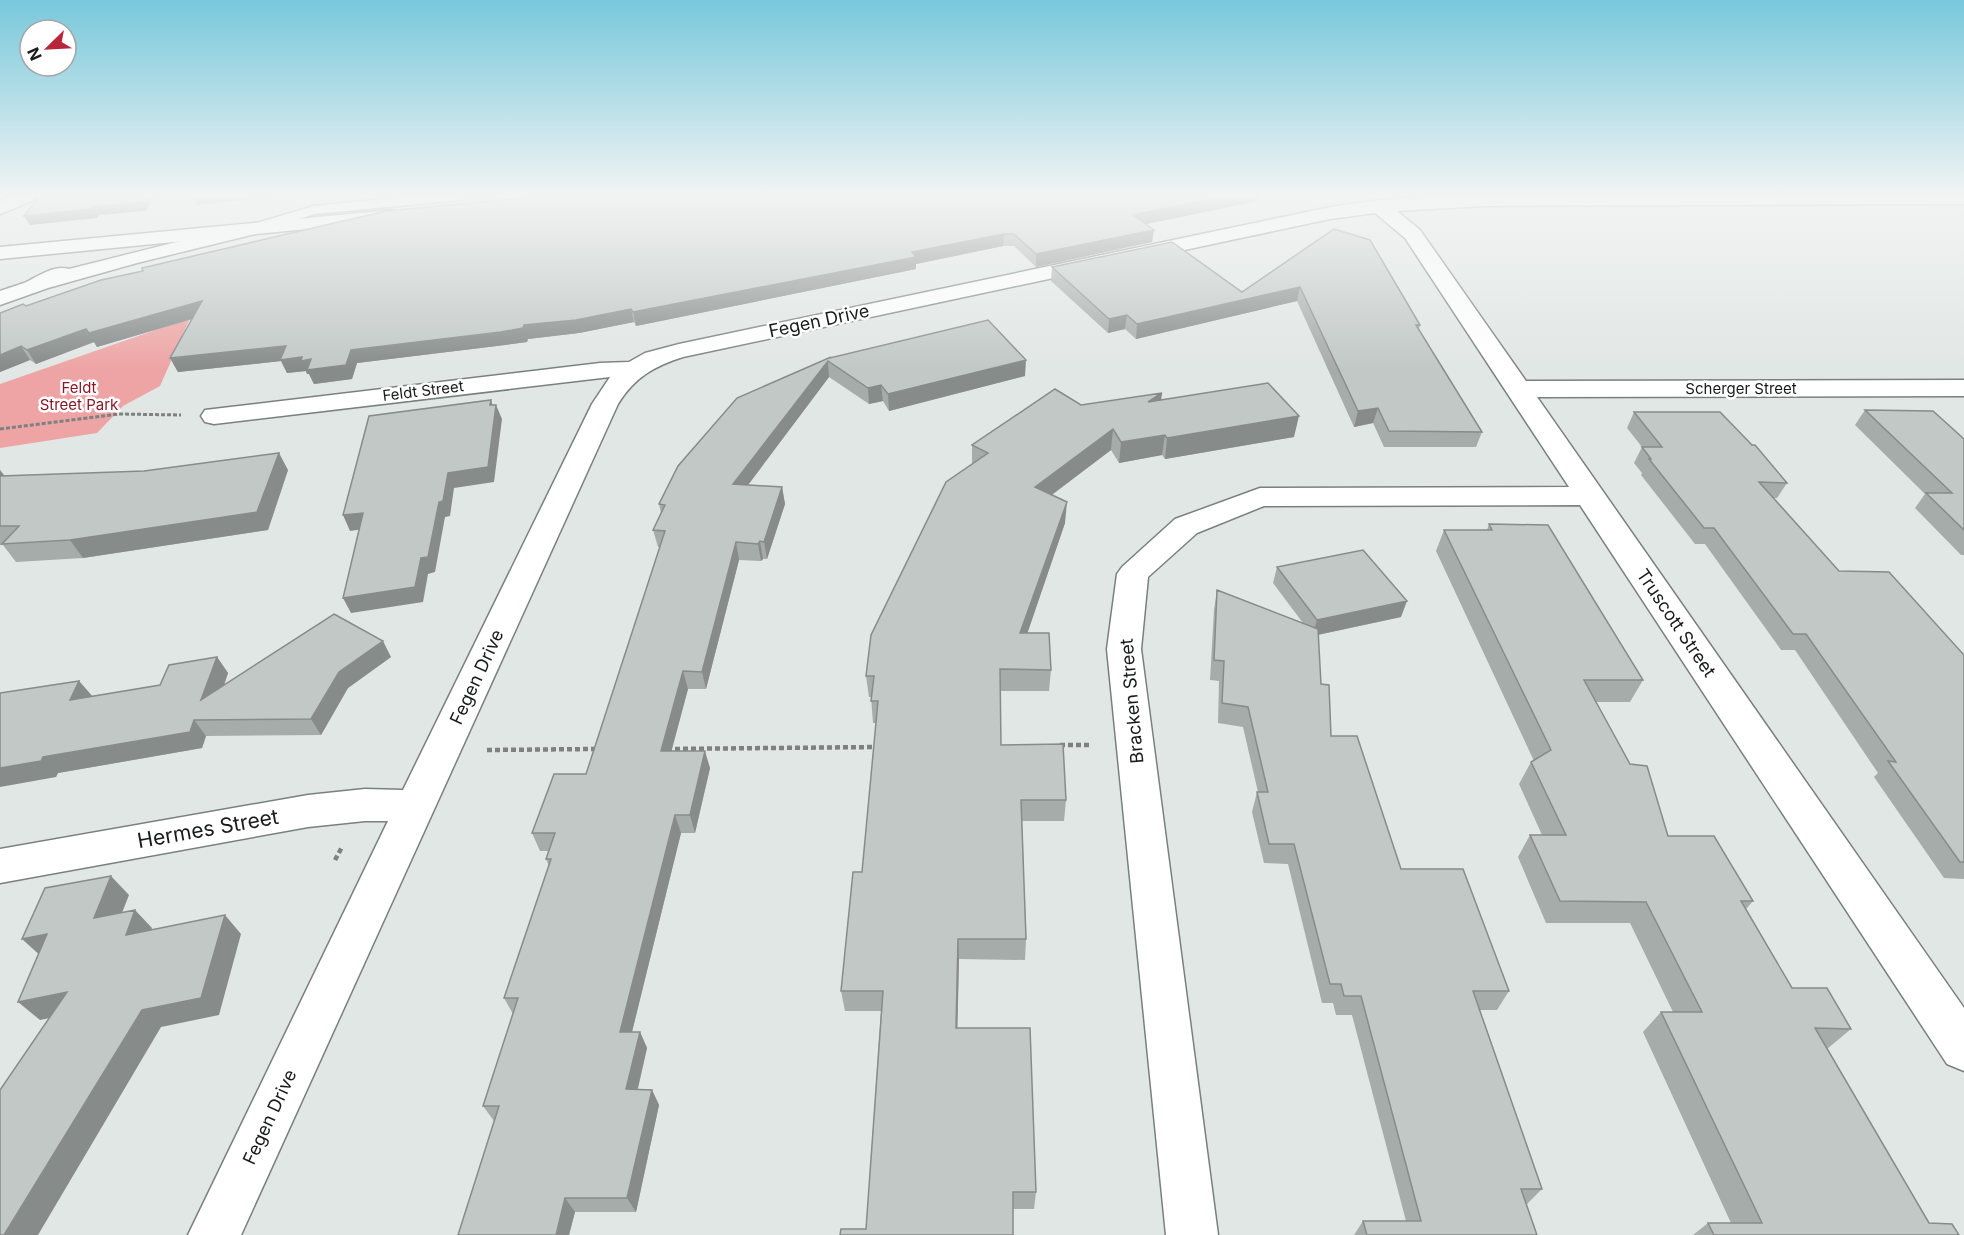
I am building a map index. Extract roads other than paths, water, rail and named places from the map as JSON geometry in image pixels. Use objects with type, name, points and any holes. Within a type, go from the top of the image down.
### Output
[{"type":"street","points":[[0,290],[27,272],[44,254]]},
{"type":"street","points":[[42,283],[65,270],[79,254]]},
{"type":"street","points":[[0,298],[42,283],[147,254]]},
{"type":"street","name":"Fegen Drive","points":[[214,1235],[615,385],[632,369],[652,358],[1139,254]]},
{"type":"street","name":"Truscott Street","points":[[1426,254],[1964,1048]]},
{"type":"street","name":"Feldt Street","points":[[214,416],[600,370],[632,369]]},
{"type":"street","name":"Scherger Street","points":[[1517,389],[1962,390]]},
{"type":"street","name":"Bracken Street","points":[[1192,1235],[1124,649],[1133,574],[1186,526],[1260,497],[1590,495]]},
{"type":"street","name":"Hermes Street","points":[[0,866],[308,811],[365,806],[417,806]]},
{"type":"park label","name":"Feldt Street Park","points":[[79,396]]}]
